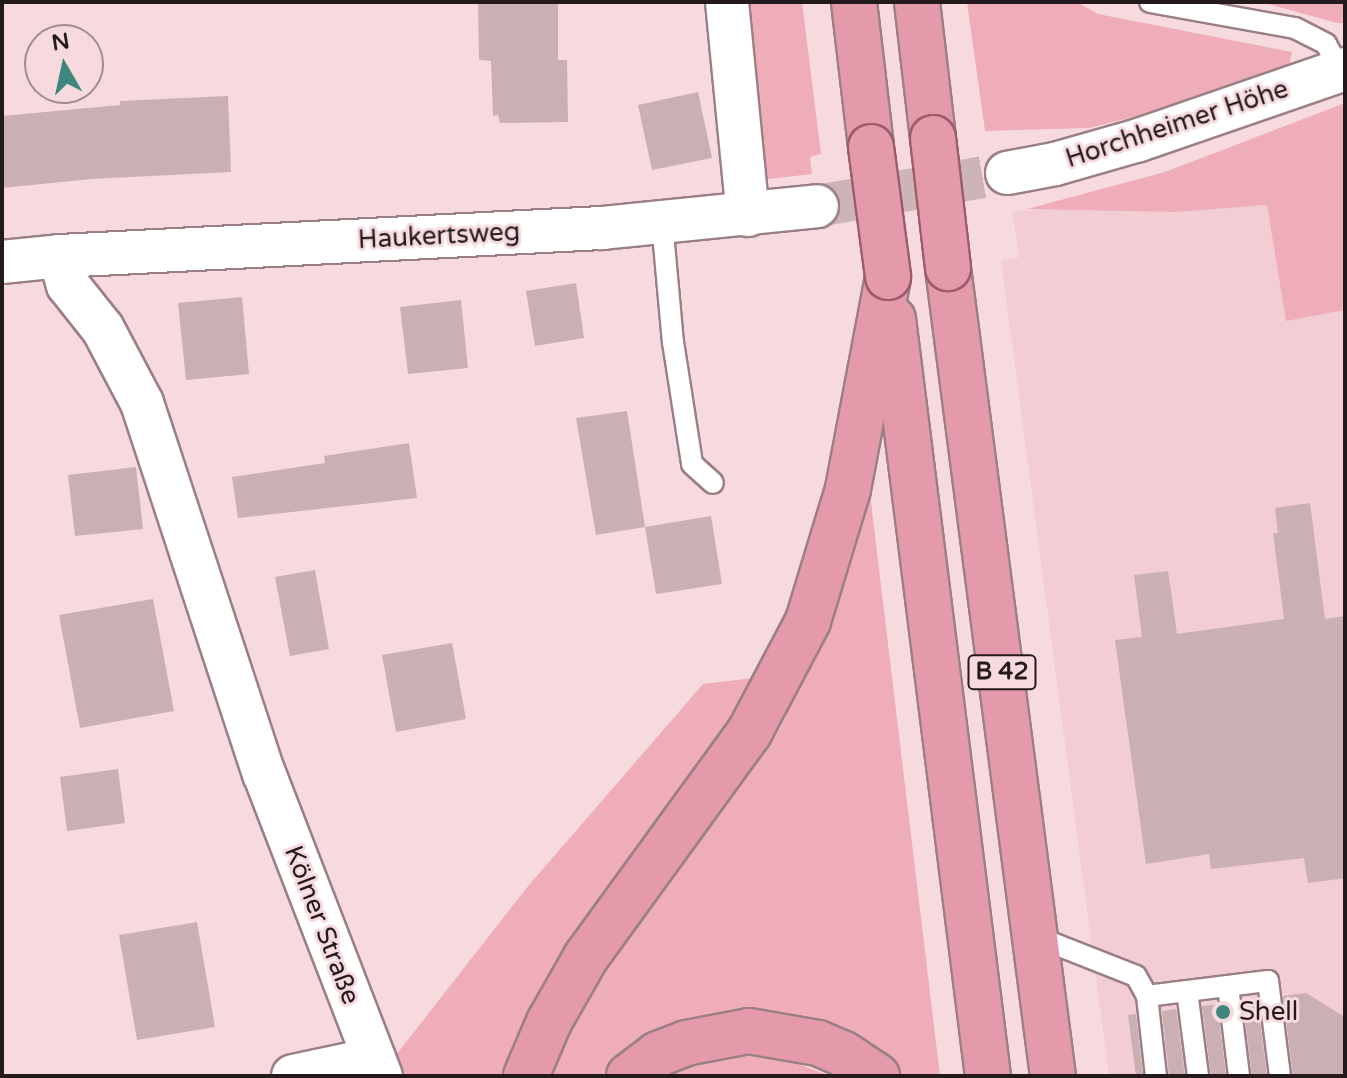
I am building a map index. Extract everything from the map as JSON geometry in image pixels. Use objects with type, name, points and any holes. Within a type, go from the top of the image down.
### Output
[{"type":"highway","name":"B 42","points":[[854,2],[988,1076]]},
{"type":"highway","name":"B 42","points":[[917,2],[948,268],[1053,1076]]},
{"type":"highway","points":[[526,1076],[573,977],[749,733],[808,621],[851,474],[888,277]]},
{"type":"highway","points":[[629,1076],[658,1054],[686,1043],[749,1031],[818,1043],[842,1053],[877,1076]]},
{"type":"street","points":[[727,2],[748,215]]},
{"type":"street","name":"Horchheimer Höhe","points":[[1007,173],[1055,164],[1139,140],[1343,70]]},
{"type":"street","name":"Haukertsweg","points":[[2,262],[60,256],[662,222],[817,206]]},
{"type":"street","name":"Kölner Straße","points":[[60,256],[68,285],[103,329],[142,403],[264,773],[378,1068]]},
{"type":"street","points":[[293,1076],[378,1068]]},
{"type":"lane","points":[[1150,2],[1295,28],[1326,44],[1343,70]]},
{"type":"lane","points":[[662,222],[673,342],[692,464],[713,483]]},
{"type":"lane","points":[[1037,937],[1136,976],[1147,996],[1156,1076]]},
{"type":"lane","points":[[1147,996],[1268,981],[1280,1076]]},
{"type":"lane","points":[[1228,986],[1239,1076]]},
{"type":"lane","points":[[1187,991],[1198,1076]]},
{"type":"shaded area","points":[[743,2],[802,2],[821,154],[810,157],[812,174],[759,180]]},
{"type":"shaded area","points":[[967,2],[1077,2],[1098,14],[1292,52],[1289,66],[1194,102],[1089,128],[985,131]]},
{"type":"shaded area","points":[[1261,2],[1345,2],[1345,23],[1337,23]]},
{"type":"shaded area","points":[[1345,103],[1345,310],[1286,321],[1267,205],[1177,212],[1027,209],[1165,172]]},
{"type":"shaded area","points":[[1267,205],[1286,320],[1345,310],[1345,1076],[1109,1076],[1001,260],[1019,257],[1012,211],[1081,208],[1177,212]]},
{"type":"shaded area","points":[[870,494],[940,1076],[904,1076],[854,1041],[628,1055],[604,1076],[543,1076],[572,1013],[780,729],[819,645],[859,514]]},
{"type":"shaded area","points":[[762,677],[510,1076],[400,1076],[392,1060],[529,885],[703,684]]},
{"type":"shaded area","points":[[725,1056],[777,1056],[830,1076],[669,1076],[679,1069]]},
{"type":"building","points":[[478,2],[558,2],[558,60],[567,60],[568,122],[500,123],[498,115],[493,116],[491,61],[479,60]]},
{"type":"building","points":[[698,92],[712,158],[652,170],[638,105]]},
{"type":"building","points":[[228,96],[231,172],[91,179],[2,188],[2,116],[120,105],[120,101]]},
{"type":"building","points":[[576,283],[584,338],[535,346],[526,291]]},
{"type":"building","points":[[242,297],[249,374],[186,380],[178,303]]},
{"type":"building","points":[[461,300],[468,368],[408,374],[400,307]]},
{"type":"building","points":[[627,411],[645,527],[596,535],[576,418]]},
{"type":"building","points":[[409,443],[417,498],[238,518],[232,477],[325,463],[324,456]]},
{"type":"building","points":[[136,467],[143,529],[75,536],[68,475]]},
{"type":"building","points":[[1310,503],[1325,619],[1345,616],[1345,878],[1308,883],[1304,858],[1211,869],[1209,854],[1146,864],[1115,640],[1142,637],[1134,575],[1168,571],[1177,634],[1284,619],[1273,533],[1278,533],[1275,508]]},
{"type":"building","points":[[711,516],[722,584],[656,594],[645,527]]},
{"type":"building","points":[[315,570],[329,649],[290,656],[275,577]]},
{"type":"building","points":[[153,599],[174,711],[80,728],[59,615]]},
{"type":"building","points":[[452,643],[466,719],[396,732],[382,655]]},
{"type":"building","points":[[118,769],[125,823],[67,831],[60,777]]},
{"type":"building","points":[[197,922],[215,1027],[137,1040],[119,935]]},
{"type":"building","points":[[1306,993],[1345,1017],[1345,1076],[1293,1076],[1283,996]]},
{"type":"building","points":[[1257,999],[1267,1076],[1252,1076],[1243,1001]]},
{"type":"building","points":[[1217,1004],[1226,1076],[1211,1076],[1202,1006]]},
{"type":"building","points":[[1176,1009],[1185,1076],[1169,1076],[1162,1011]]},
{"type":"building","points":[[1136,1014],[1143,1076],[1136,1076],[1128,1015]]},
{"type":"tunnel","points":[[817,206],[1007,173]]},
{"type":"place","name":"Shell","points":[[1223,1012]]}]
